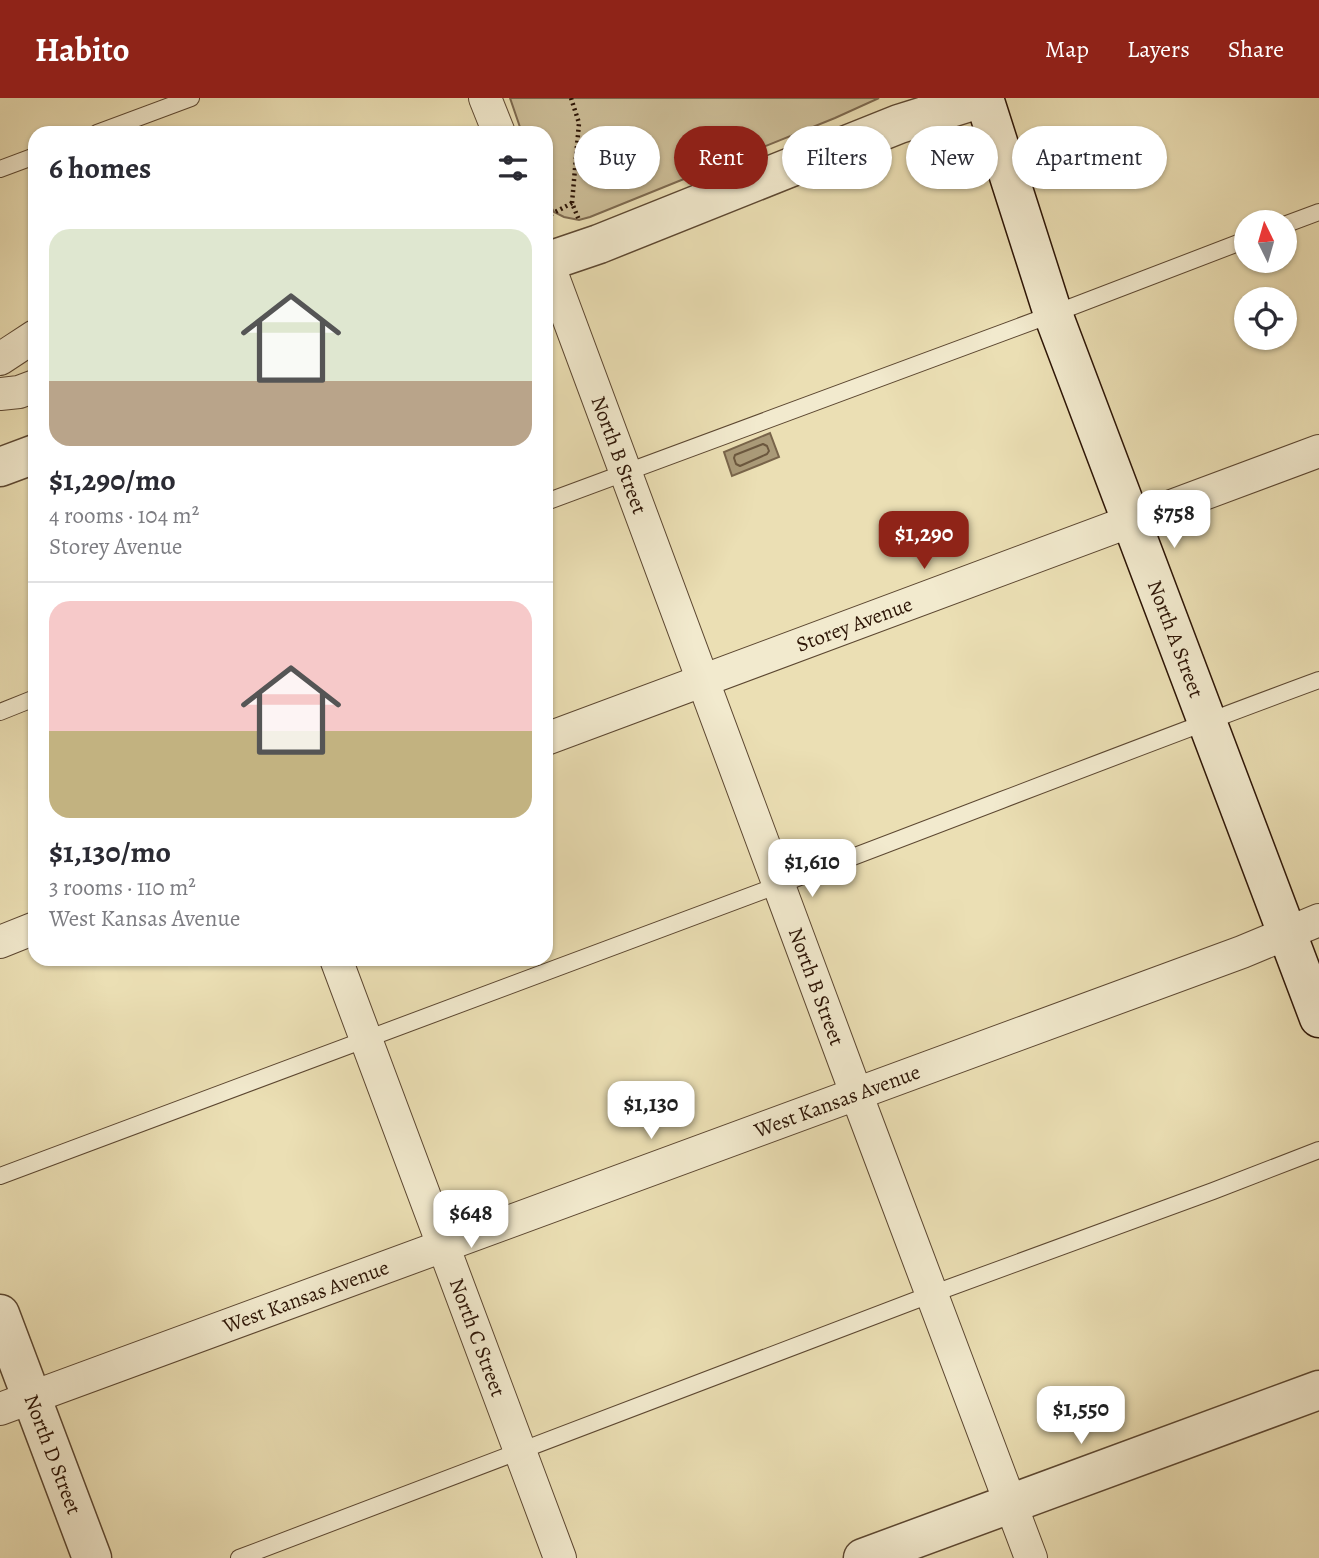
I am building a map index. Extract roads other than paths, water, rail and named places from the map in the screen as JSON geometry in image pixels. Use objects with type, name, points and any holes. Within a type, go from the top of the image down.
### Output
[{"type":"street","points":[[485,98],[496,126]]},
{"type":"street","points":[[553,259],[598,244],[899,124],[983,98]]},
{"type":"street","name":"North A Street","points":[[983,98],[1053,314],[1207,721],[1303,926],[1319,1018]]},
{"type":"street","name":"North B Street","points":[[553,277],[1031,1558]]},
{"type":"street","points":[[0,359],[28,341]]},
{"type":"street","points":[[0,394],[28,389]]},
{"type":"street","name":"Storey Avenue","points":[[553,736],[1319,450]]},
{"type":"street","points":[[0,467],[28,457]]},
{"type":"street","name":"West Kansas Avenue","points":[[16,1403],[1242,951],[1303,926]]},
{"type":"street","points":[[0,942],[28,931]]},
{"type":"street","name":"North C Street","points":[[339,966],[559,1558]]},
{"type":"street","name":"North D Street","points":[[0,1314],[16,1403],[92,1558]]},
{"type":"street","points":[[863,1558],[1319,1390]]},
{"type":"lane","points":[[116,126],[191,98]]},
{"type":"lane","points":[[0,169],[28,159]]},
{"type":"lane","points":[[1297,220],[1319,212]]},
{"type":"lane","points":[[553,499],[1234,245]]},
{"type":"lane","points":[[0,1176],[1319,680]]},
{"type":"lane","points":[[0,712],[28,701]]},
{"type":"lane","points":[[239,1558],[1319,1150]]},
{"type":"water","points":[[770,433],[779,457],[732,476],[724,452]]}]
